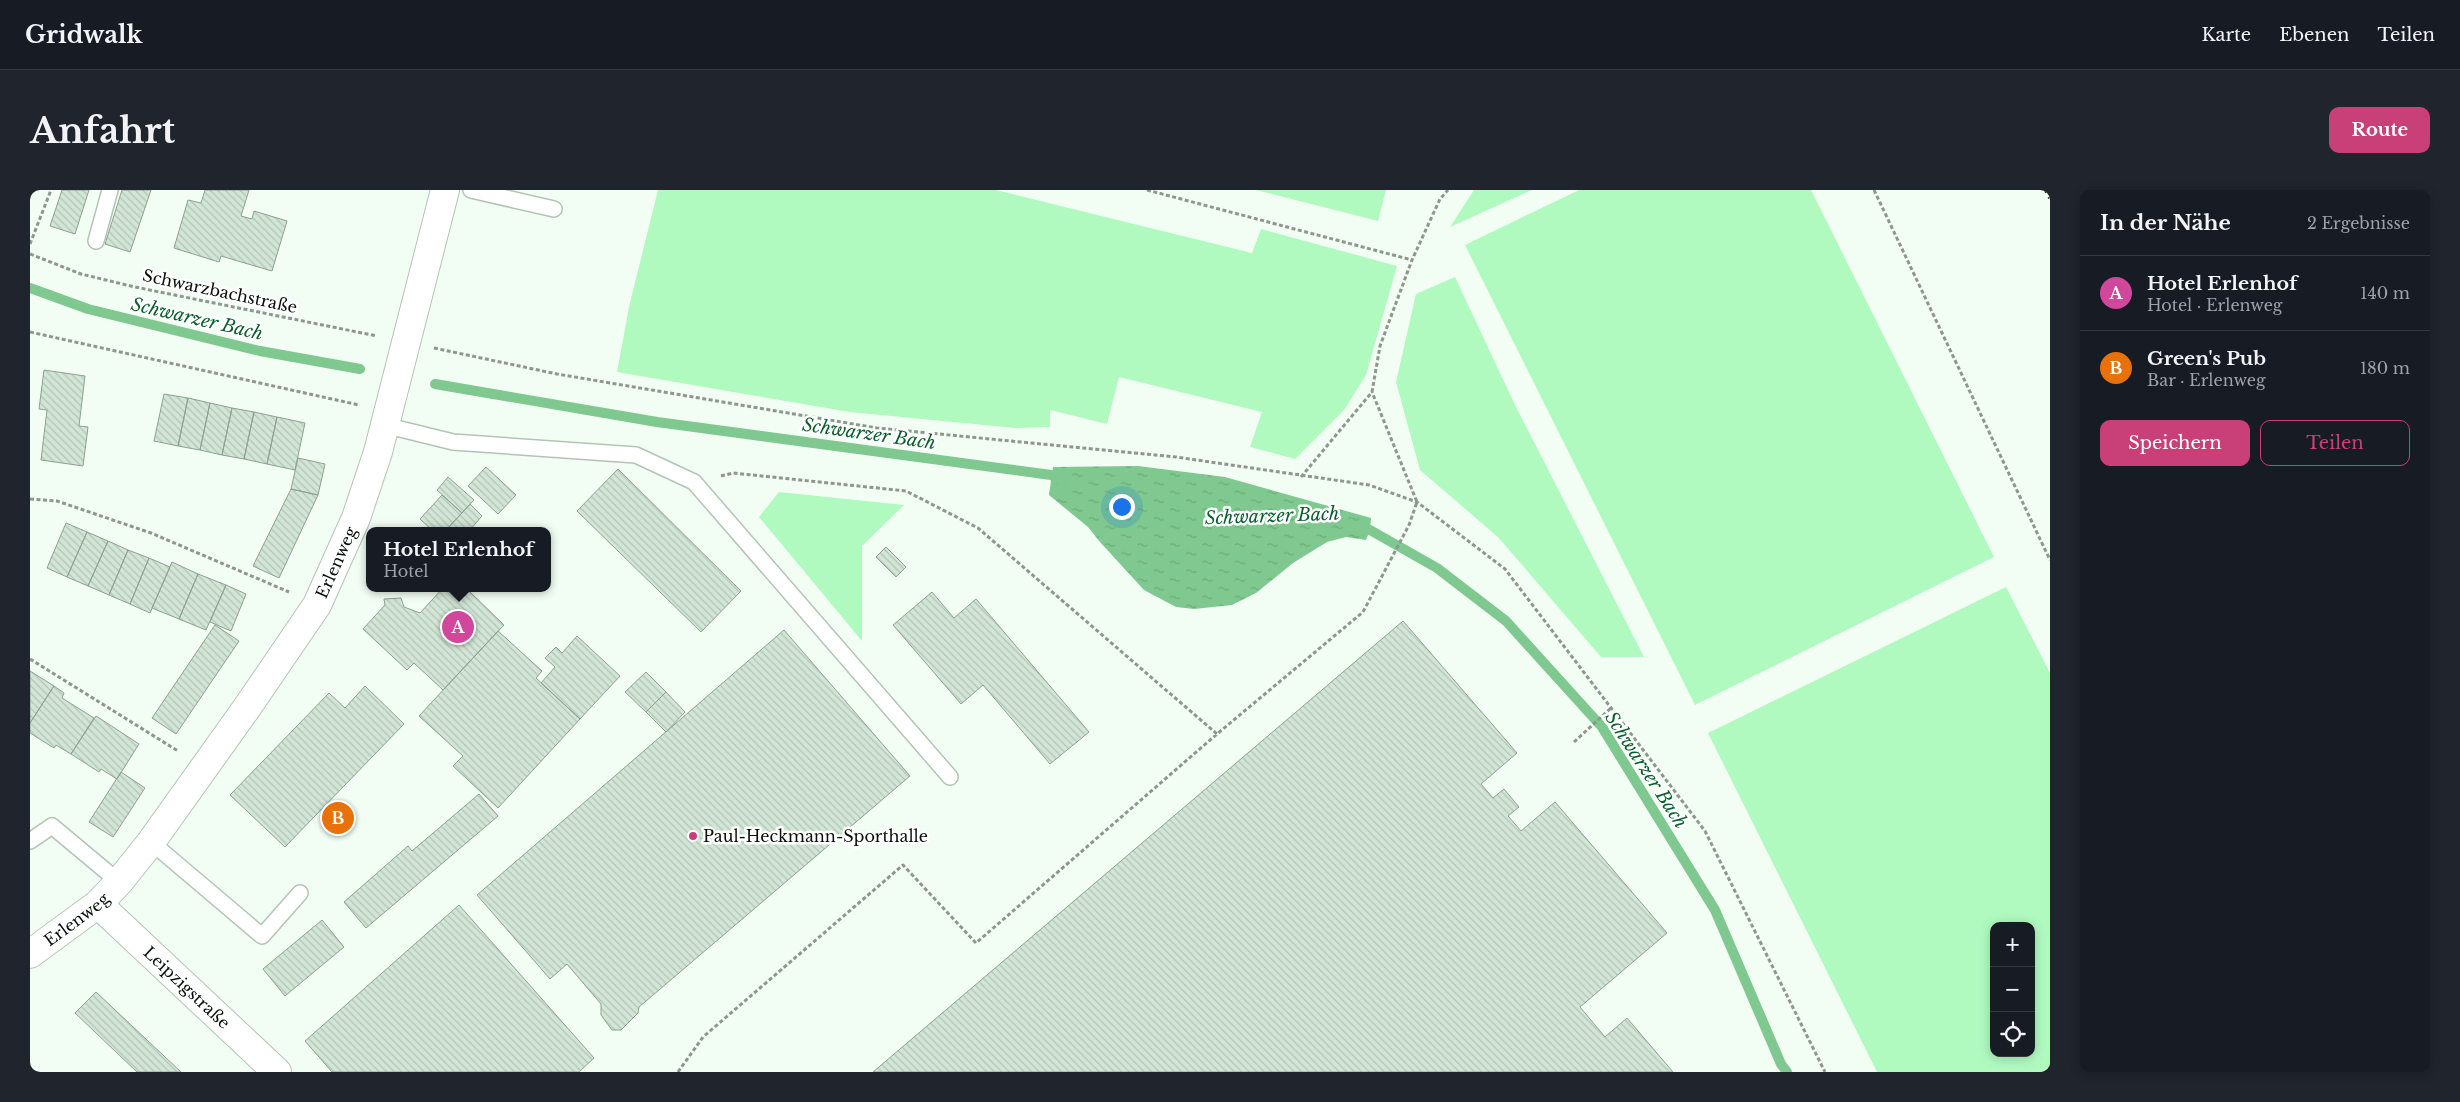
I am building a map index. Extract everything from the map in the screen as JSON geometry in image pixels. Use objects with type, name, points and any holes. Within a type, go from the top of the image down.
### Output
[{"type":"street","name":"Erlenweg","points":[[30,954],[98,904],[119,882],[205,768],[317,605],[356,518],[408,343],[445,190]]},
{"type":"street","name":"Leipzigstraße","points":[[98,904],[277,1072]]},
{"type":"lane","points":[[96,241],[110,190]]},
{"type":"lane","points":[[471,190],[554,209]]},
{"type":"lane","points":[[386,418],[453,442],[636,455],[694,482],[950,777]]},
{"type":"lane","name":"Erlenweg","points":[[30,841],[52,826],[119,882]]},
{"type":"lane","points":[[151,842],[262,936],[300,893]]},
{"type":"path","points":[[30,244],[51,190]]},
{"type":"path","points":[[1147,190],[1412,260]]},
{"type":"path","points":[[1301,477],[1372,392],[1380,346],[1412,260],[1440,199],[1448,190]]},
{"type":"path","points":[[1874,190],[2050,560]]},
{"type":"path","name":"Schwarzbachstraße","points":[[30,254],[82,274],[135,287],[557,374],[877,428],[1176,457],[1301,477],[1369,485],[1417,502]]},
{"type":"path","points":[[30,332],[386,418]]},
{"type":"path","points":[[1372,392],[1417,502],[1505,570],[1705,830],[1824,1070],[1818,1072]]},
{"type":"path","points":[[694,482],[733,473],[906,490],[978,528],[1217,734]]},
{"type":"path","points":[[30,499],[57,501],[151,533],[248,572],[317,605]]},
{"type":"path","points":[[678,1072],[703,1037],[903,865],[976,943],[1217,734],[1364,612],[1408,525],[1417,502]]},
{"type":"path","points":[[30,659],[205,768]]},
{"type":"path","points":[[1574,742],[1611,708]]},
{"type":"shaded area","points":[[658,190],[996,190],[1252,253],[1261,229],[1397,266],[1366,375],[1344,410],[1295,459],[1250,447],[1262,412],[1119,377],[1107,424],[1050,410],[1050,427],[1015,428],[850,412],[617,372],[629,307]]},
{"type":"shaded area","points":[[1256,190],[1386,190],[1378,221]]},
{"type":"shaded area","points":[[1474,190],[1532,190],[1450,227]]},
{"type":"shaded area","points":[[1579,190],[1811,190],[1994,557],[1695,705],[1465,245]]},
{"type":"shaded area","points":[[1455,277],[1515,405],[1644,657],[1601,657],[1498,537],[1420,470],[1396,382],[1416,294]]},
{"type":"shaded area","points":[[779,492],[904,505],[862,546],[862,641],[759,517]]},
{"type":"shaded area","points":[[2006,587],[2050,673],[2050,1072],[1877,1072],[1708,733]]},
{"type":"water","points":[[1138,466],[1225,477],[1371,518],[1370,530],[1366,540],[1346,537],[1327,542],[1293,563],[1256,593],[1232,605],[1194,609],[1176,607],[1144,590],[1088,527],[1049,495],[1053,467]]},
{"type":"building","points":[[62,190],[89,190],[75,234],[50,226]]},
{"type":"building","points":[[122,190],[151,190],[130,252],[105,244]]},
{"type":"building","points":[[205,190],[249,190],[241,216],[252,219],[254,211],[287,221],[272,271],[221,256],[219,262],[174,248],[188,200],[201,203]]},
{"type":"building","points":[[44,370],[85,376],[79,426],[88,427],[83,466],[41,460],[47,410],[39,409]]},
{"type":"building","points":[[164,394],[188,398],[178,446],[154,441]]},
{"type":"building","points":[[188,398],[210,403],[200,450],[178,446]]},
{"type":"building","points":[[210,403],[232,408],[222,455],[200,450]]},
{"type":"building","points":[[232,408],[254,412],[244,459],[222,455]]},
{"type":"building","points":[[254,412],[277,417],[267,464],[244,459]]},
{"type":"building","points":[[277,417],[305,423],[295,470],[267,464]]},
{"type":"building","points":[[298,458],[325,464],[318,495],[291,489]]},
{"type":"building","points":[[486,467],[516,495],[498,514],[468,486]]},
{"type":"building","points":[[618,469],[741,591],[701,632],[577,511]]},
{"type":"building","points":[[448,477],[474,500],[462,513],[437,490]]},
{"type":"building","points":[[291,489],[318,495],[279,578],[253,566]]},
{"type":"building","points":[[442,495],[462,513],[449,527],[429,527],[420,519]]},
{"type":"building","points":[[470,504],[482,516],[472,527],[449,527]]},
{"type":"building","points":[[66,523],[87,532],[67,577],[47,568]]},
{"type":"building","points":[[87,532],[108,541],[88,586],[67,577]]},
{"type":"building","points":[[108,541],[128,550],[109,595],[88,586]]},
{"type":"building","points":[[886,547],[906,567],[896,577],[876,557]]},
{"type":"building","points":[[128,550],[149,558],[130,604],[109,595]]},
{"type":"building","points":[[149,558],[170,567],[150,613],[130,604]]},
{"type":"building","points":[[172,562],[198,574],[179,619],[152,608]]},
{"type":"building","points":[[198,574],[226,585],[206,630],[179,619]]},
{"type":"building","points":[[226,585],[246,594],[231,631],[210,622]]},
{"type":"building","points":[[439,592],[470,592],[504,625],[443,690],[414,663],[407,670],[363,629],[385,605],[384,599],[401,598],[404,607],[420,613]]},
{"type":"building","points":[[932,592],[954,618],[976,599],[1089,732],[1050,764],[983,685],[961,704],[893,625]]},
{"type":"building","points":[[1403,621],[1517,753],[1481,784],[1493,798],[1504,789],[1519,807],[1508,816],[1521,831],[1555,802],[1667,933],[1580,1007],[1605,1037],[1627,1018],[1673,1072],[873,1072]]},
{"type":"building","points":[[215,625],[239,641],[176,734],[152,718]]},
{"type":"building","name":"Paul-Heckmann-Sporthalle","points":[[784,630],[910,776],[639,1007],[638,1013],[621,1030],[612,1030],[601,1015],[601,1004],[567,964],[550,979],[477,895]]},
{"type":"building","points":[[498,631],[542,671],[536,678],[580,719],[498,808],[453,766],[463,756],[419,716]]},
{"type":"building","points":[[577,636],[620,676],[580,719],[541,683],[555,667],[545,658],[556,647],[562,653]]},
{"type":"building","points":[[30,671],[54,686],[30,723]]},
{"type":"building","points":[[646,672],[666,692],[646,712],[625,692]]},
{"type":"building","points":[[54,686],[64,693],[62,698],[94,718],[71,754],[56,745],[54,748],[30,733],[30,723]]},
{"type":"building","points":[[365,686],[404,724],[285,847],[230,795],[329,693],[345,708]]},
{"type":"building","points":[[666,692],[685,712],[666,732],[646,712]]},
{"type":"building","points":[[96,716],[139,744],[117,779],[101,769],[99,772],[71,754]]},
{"type":"building","points":[[121,772],[145,788],[113,837],[89,822]]},
{"type":"building","points":[[479,794],[498,816],[366,928],[344,902],[408,846],[412,851]]},
{"type":"building","points":[[459,905],[594,1058],[579,1072],[332,1072],[305,1041]]},
{"type":"building","points":[[322,920],[344,947],[285,996],[263,969]]},
{"type":"building","points":[[96,992],[181,1072],[137,1072],[75,1013]]},
{"type":"waterway","name":"Schwarzer Bach","points":[[30,288],[88,309],[260,351],[360,369]]},
{"type":"waterway","name":"Schwarzer Bach","points":[[435,384],[657,422],[1051,475],[1063,481]]},
{"type":"waterway","name":"Schwarzer Bach","points":[[1358,529],[1370,530],[1437,568],[1506,621],[1602,727],[1715,910],[1781,1064],[1787,1072]]},
{"type":"railway","points":[[2046,190],[2050,198]]},
{"type":"place","name":"Hotel Erlenhof","points":[[458,627]]},
{"type":"place","name":"Green's Pub","points":[[338,818]]},
{"type":"place","name":"Paul-Heckmann-Sporthalle","points":[[693,836]]}]
